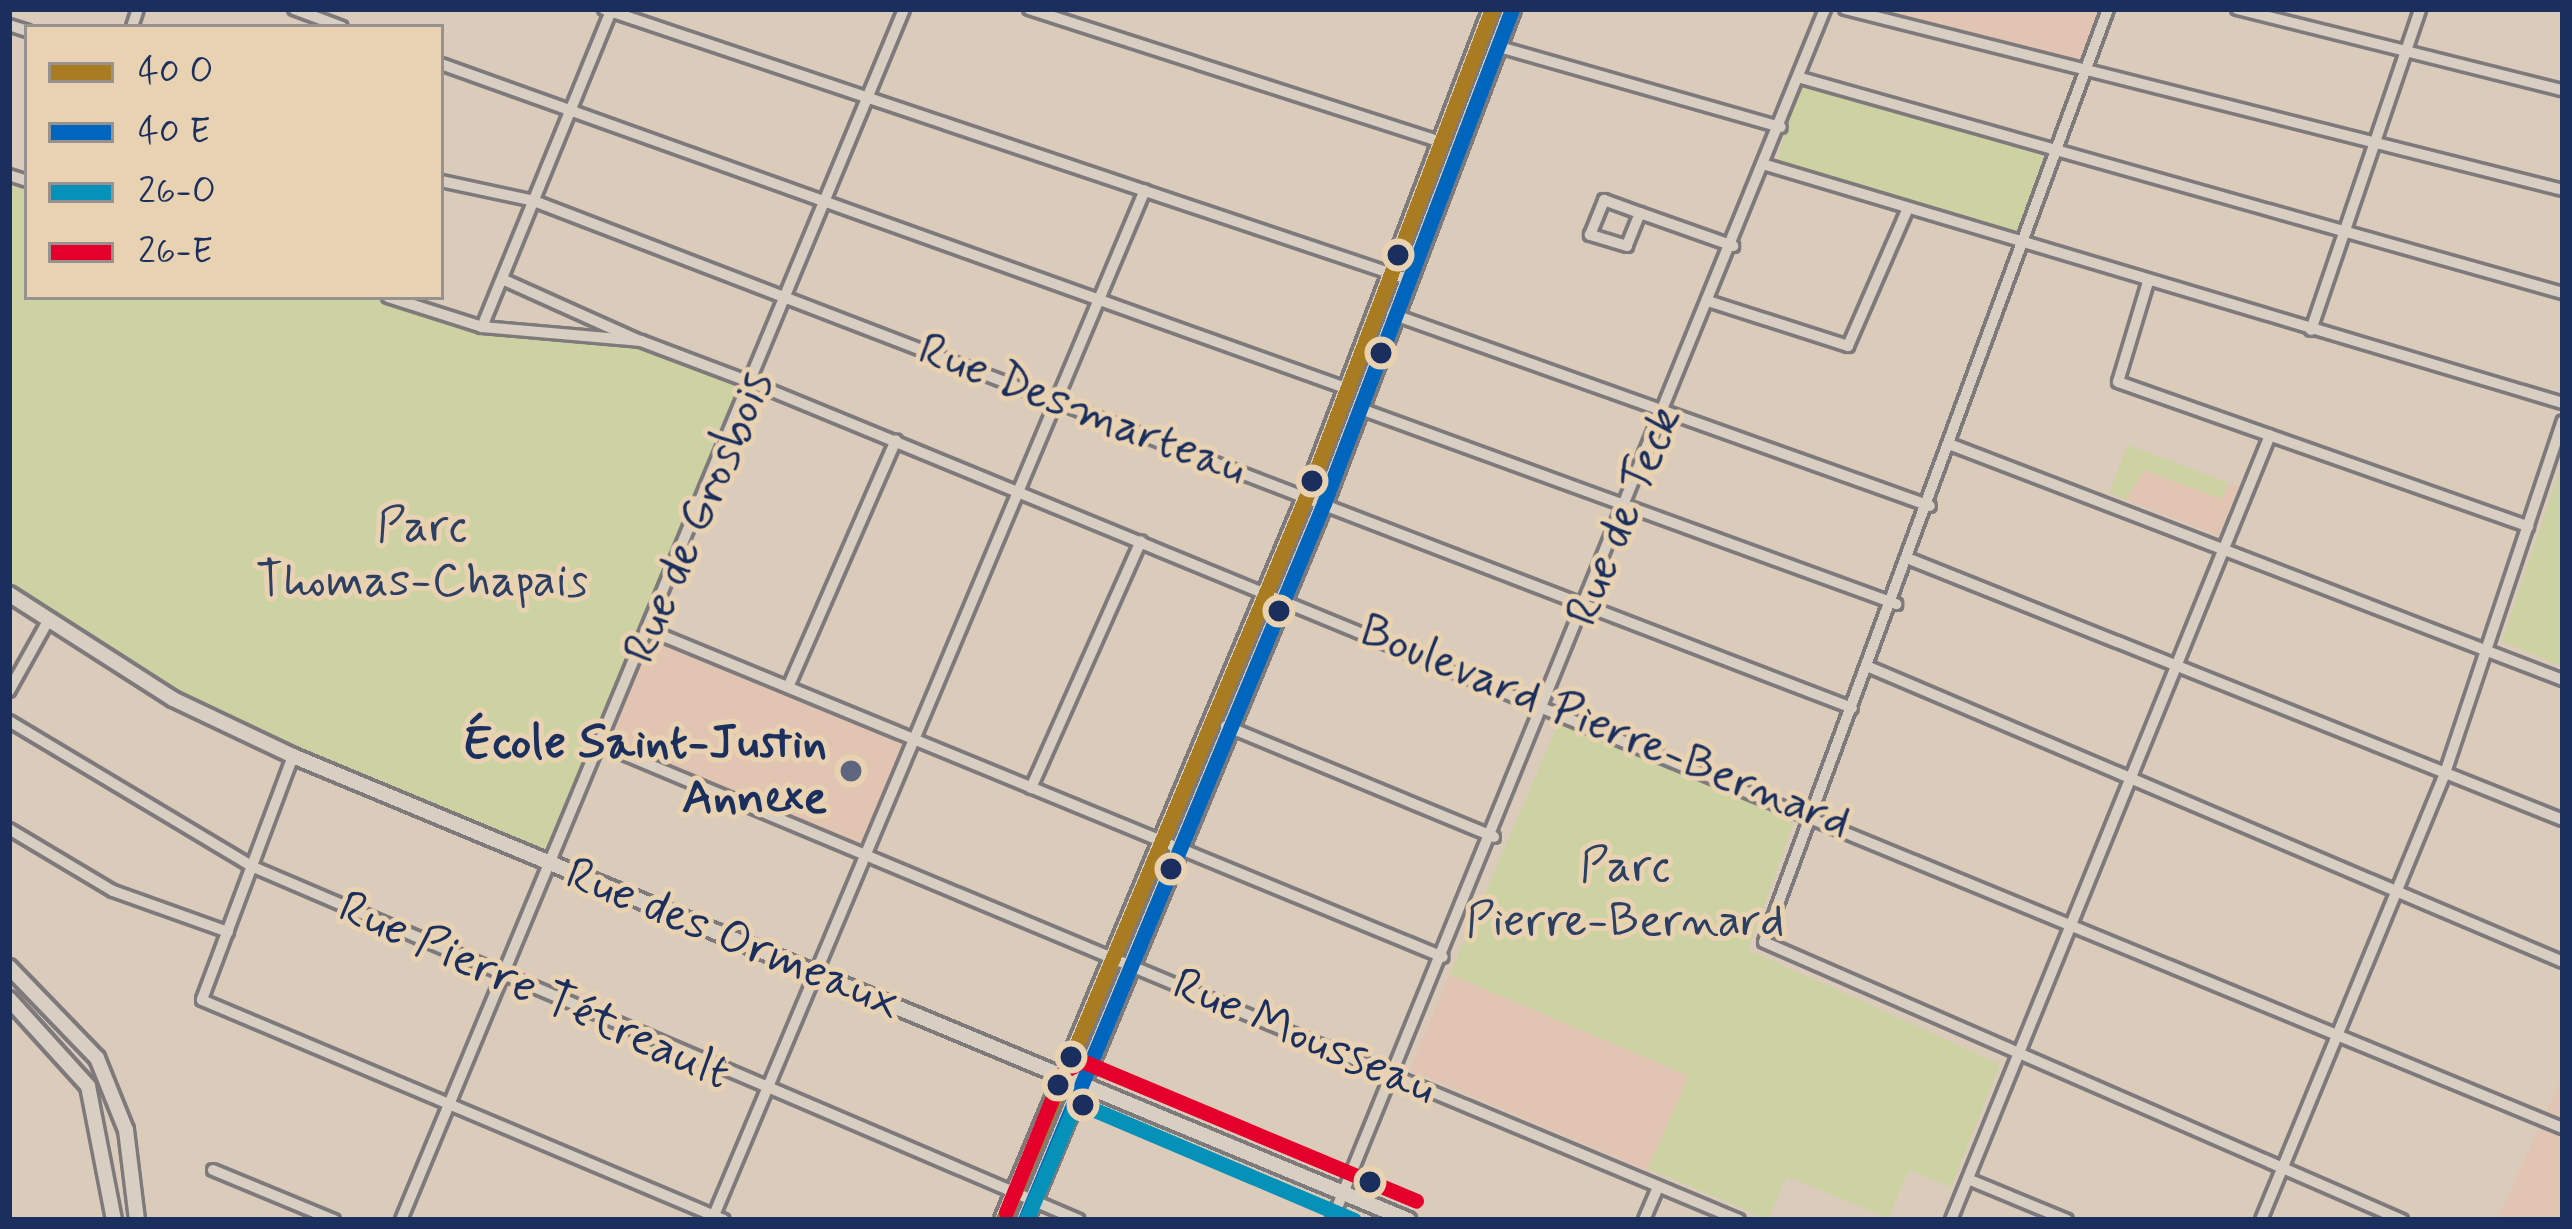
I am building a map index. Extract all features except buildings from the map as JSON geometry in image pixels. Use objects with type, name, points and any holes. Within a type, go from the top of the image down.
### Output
[{"type":"main road","points":[[1025,1220],[1074,1079],[1315,500],[1489,44],[1492,9]]},
{"type":"main road","points":[[1399,276],[1441,142],[1489,44],[1512,9]]},
{"type":"main road","points":[[1003,1220],[1074,1079]]},
{"type":"street","points":[[294,9],[334,24]]},
{"type":"street","name":"Rue de Grosbois","points":[[401,1220],[792,297],[904,9]]},
{"type":"street","points":[[1029,9],[1441,142]]},
{"type":"street","name":"Rue de Teck","points":[[1332,1220],[1549,703],[1826,9]]},
{"type":"street","points":[[1845,9],[2563,190]]},
{"type":"street","points":[[2108,9],[2026,246],[1949,443],[1896,604],[1852,708],[1766,947],[2402,1220]]},
{"type":"street","points":[[2236,9],[2563,90]]},
{"type":"street","points":[[2311,330],[2420,9]]},
{"type":"street","points":[[482,327],[609,10],[1399,276]]},
{"type":"street","points":[[1489,44],[1781,127]]},
{"type":"street","points":[[444,65],[1099,301],[1626,509],[1896,604]]},
{"type":"street","points":[[1802,78],[2563,292]]},
{"type":"street","points":[[1766,165],[2563,403]]},
{"type":"street","name":"Rue Desmarteau","points":[[444,182],[534,201],[792,297],[1852,708]]},
{"type":"street","points":[[293,756],[202,1000],[717,1219],[766,1091],[1145,190]]},
{"type":"street","points":[[1640,213],[1628,246],[1590,235],[1604,200],[1733,246]]},
{"type":"street","points":[[1711,302],[1848,346],[1906,210]]},
{"type":"street","name":"Boulevard Pierre-Bernard","points":[[502,279],[641,341],[1813,811],[2563,1128]]},
{"type":"street","points":[[2148,282],[2118,382],[2528,526]]},
{"type":"street","name":"Boulevard Pierre-Bernard","points":[[397,300],[482,327],[641,341]]},
{"type":"street","points":[[1386,311],[1930,506]]},
{"type":"street","points":[[2261,1220],[2445,773],[2563,422]]},
{"type":"street","points":[[1951,1220],[2134,780],[2270,435]]},
{"type":"street","points":[[789,686],[896,440]]},
{"type":"street","points":[[1949,443],[2563,680]]},
{"type":"street","points":[[1030,788],[1141,541]]},
{"type":"street","points":[[1912,560],[2563,820]]},
{"type":"street","name":"Rue des Ormeaux","points":[[9,594],[173,699],[293,756],[1408,1220]]},
{"type":"street","points":[[9,692],[49,619]]},
{"type":"street","points":[[650,631],[1443,957]]},
{"type":"street","points":[[1869,667],[2563,962]]},
{"type":"street","name":"Rue Pierre Tétreault","points":[[9,721],[251,866],[502,981],[1079,1220]]},
{"type":"street","points":[[1220,724],[1494,837]]},
{"type":"street","name":"Rue Mousseau","points":[[602,745],[1738,1220]]},
{"type":"street","points":[[9,829],[113,891],[228,932]]},
{"type":"street","points":[[9,967],[97,1058],[127,1130],[137,1220]]},
{"type":"street","points":[[9,999],[88,1086],[114,1220]]},
{"type":"street","points":[[213,1170],[334,1220]]},
{"type":"street","points":[[1968,1179],[2067,1220]]},
{"type":"street","points":[[1644,1220],[1658,1186]]},
{"type":"shaded area","points":[[1845,9],[2108,9],[2087,70]]},
{"type":"shaded area","points":[[2128,445],[2238,487],[2220,536],[2109,494]]},
{"type":"shaded area","points":[[651,631],[915,738],[869,853],[605,746]]},
{"type":"shaded area","points":[[1450,974],[1689,1076],[1649,1171],[1409,1070]]},
{"type":"shaded area","points":[[2563,1075],[2563,1220],[2497,1220],[2543,1119]]},
{"type":"green space","points":[[1801,78],[2059,152],[2033,242],[1775,168]]},
{"type":"green space","name":"Parc Thomas-Chapais","points":[[9,175],[24,180],[24,300],[397,300],[482,327],[641,341],[755,384],[690,502],[552,865],[173,699],[9,596]]},
{"type":"green space","points":[[2128,445],[2228,483],[2222,499],[2144,470],[2125,500],[2109,493]]},
{"type":"green space","points":[[2563,461],[2563,667],[2502,641]]},
{"type":"green space","name":"Parc Pierre-Bernard","points":[[1560,720],[1796,816],[1748,950],[2000,1064],[1951,1187],[1909,1170],[1888,1218],[1787,1176],[1768,1219],[1648,1169],[1689,1076],[1450,974]]},
{"type":"transit line","points":[[1003,1220],[1306,497],[1492,9]]},
{"type":"transit line","points":[[1025,1220],[1324,503],[1512,9]]},
{"type":"transit line","name":"26-E","points":[[1006,1212],[1063,1072],[1082,1061],[1416,1201]]},
{"type":"transit line","name":"26-O","points":[[1026,1220],[1076,1102],[1354,1220]]},
{"type":"place","name":"École Saint-Justin Annexe","points":[[851,771]]}]
